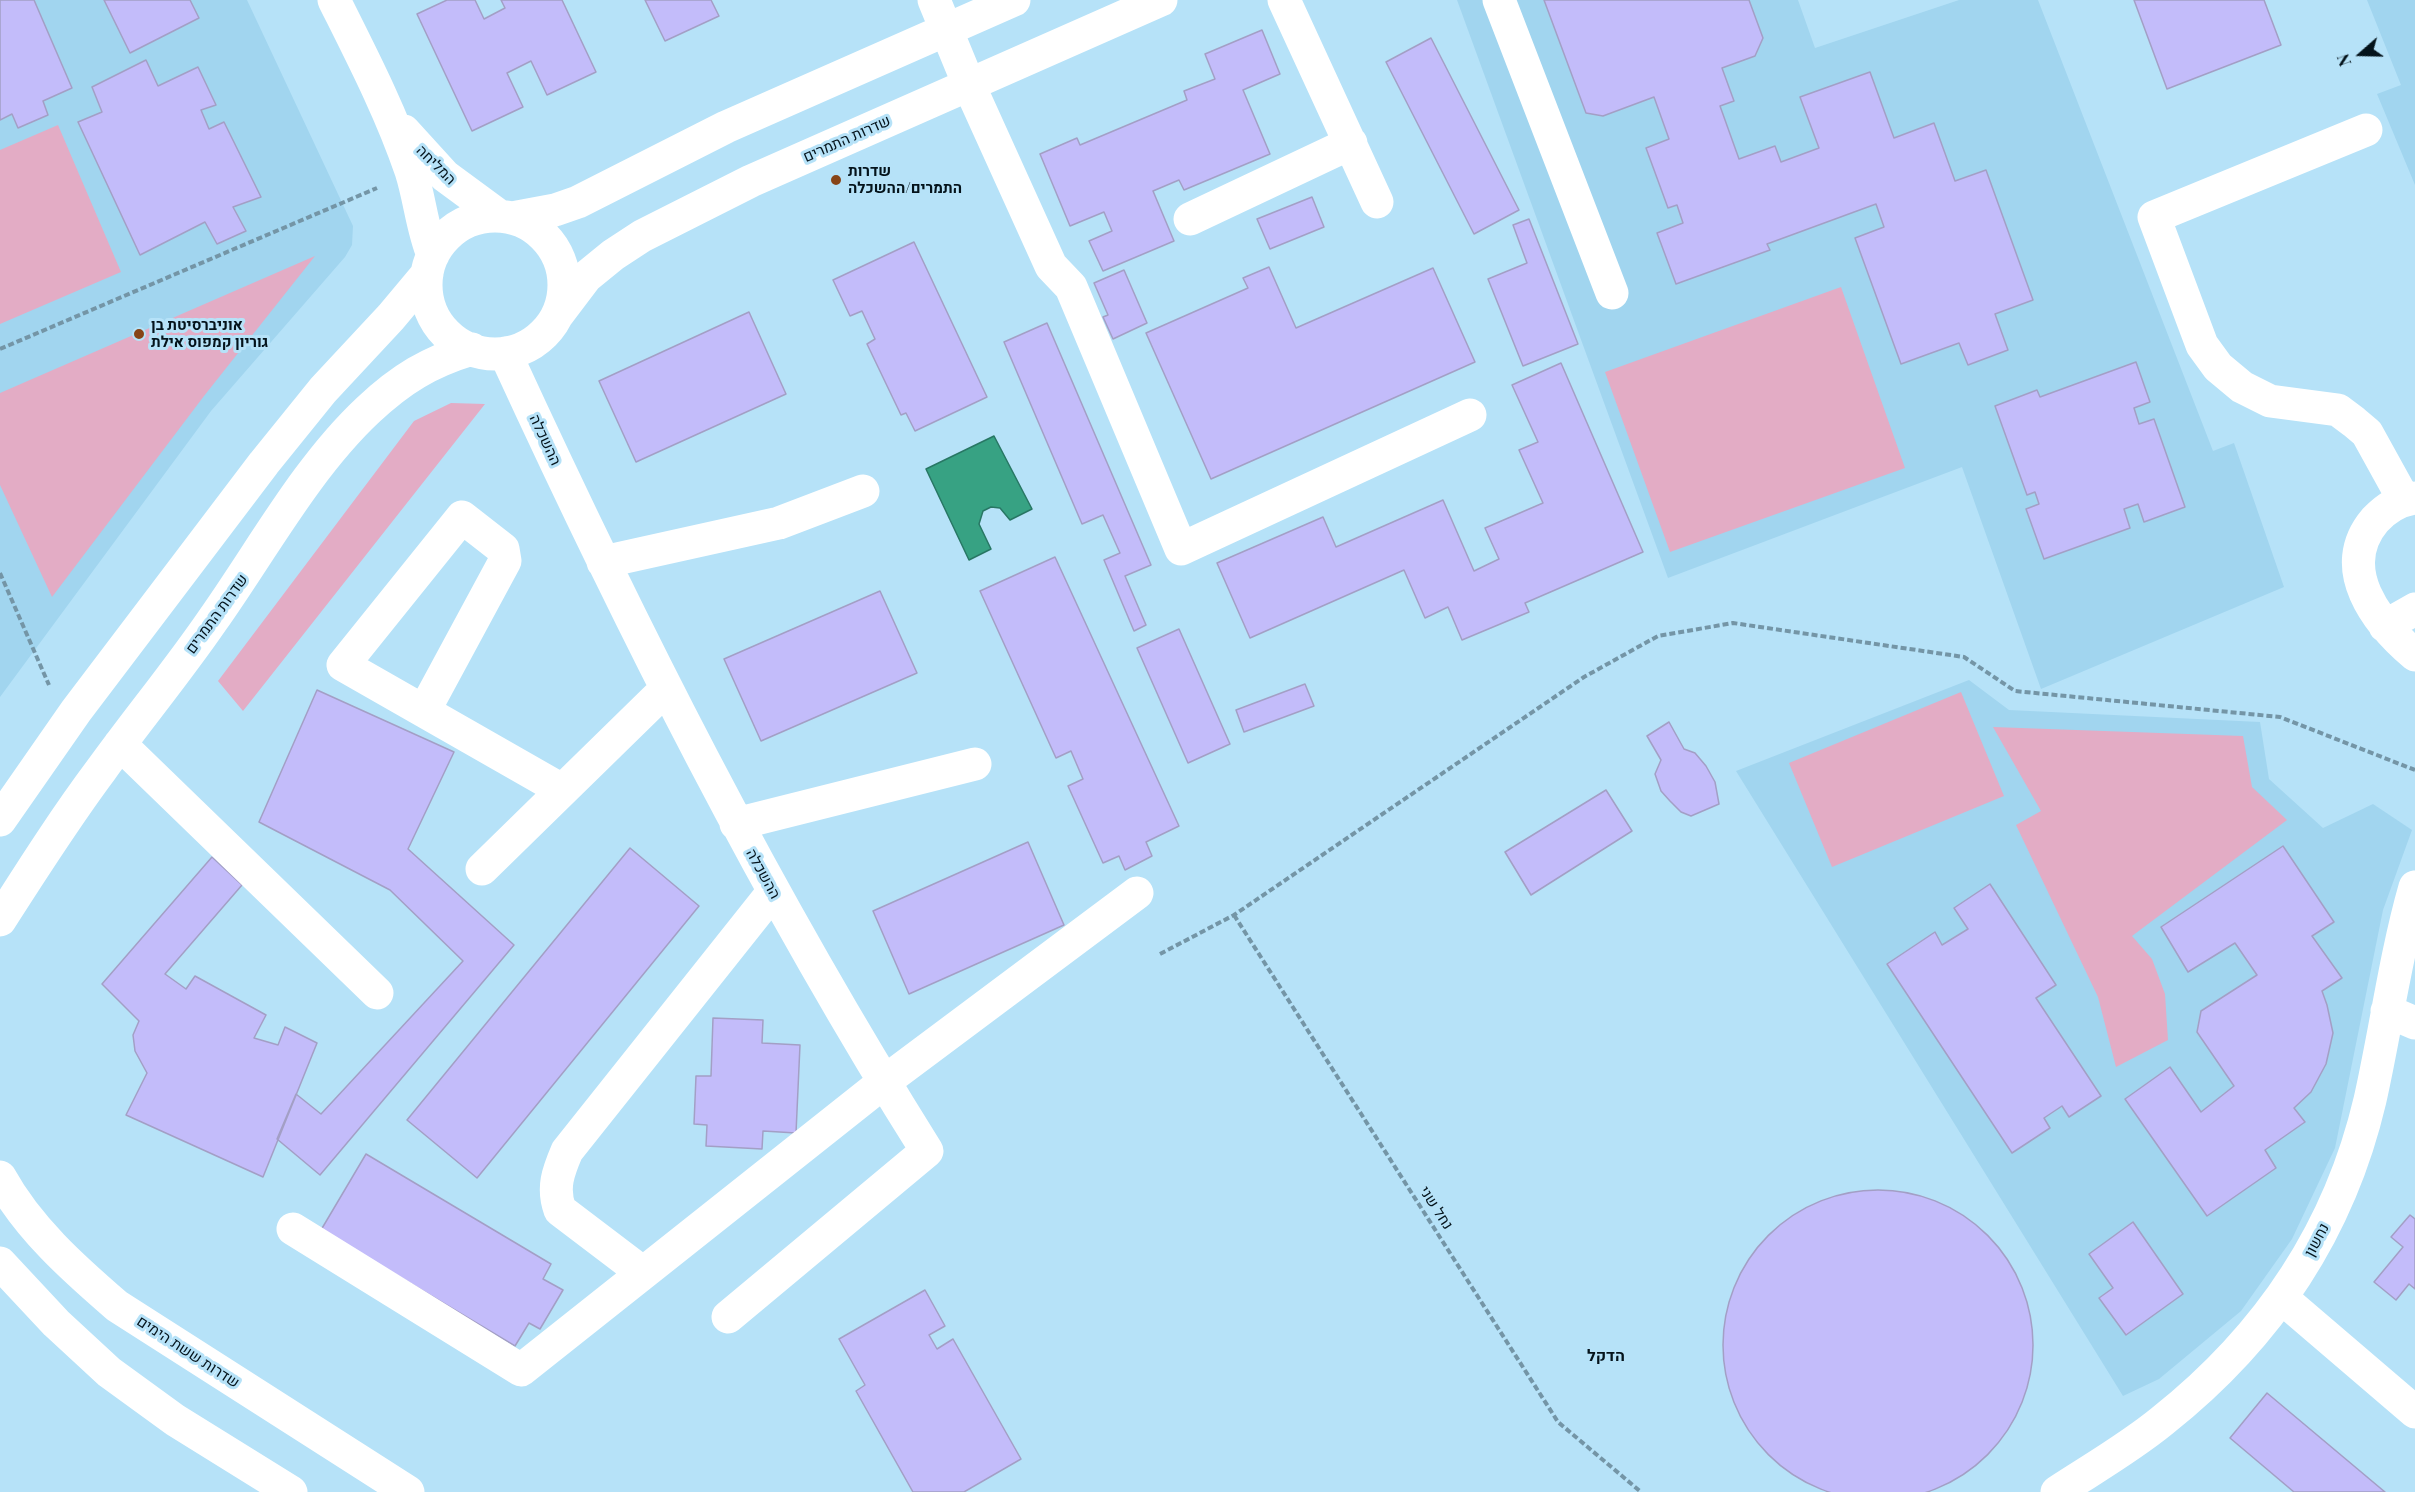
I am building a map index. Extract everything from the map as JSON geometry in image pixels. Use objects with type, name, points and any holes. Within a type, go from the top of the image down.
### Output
[{"type":"street","name":"המליחה","points":[[334,0],[385,104],[411,173],[421,208],[430,264]]},
{"type":"street","points":[[934,0],[969,85],[1051,266],[1071,287],[1182,549],[1470,415]]},
{"type":"street","points":[[0,820],[67,724],[264,463],[323,390],[391,317],[430,264],[448,234],[459,225],[485,216],[555,210],[578,202],[726,127],[1014,0]]},
{"type":"street","name":"שדרות התמרים","points":[[558,314],[586,277],[613,255],[642,236],[751,182],[1161,0]]},
{"type":"street","points":[[1284,0],[1377,202]]},
{"type":"street","points":[[1499,0],[1612,293]]},
{"type":"street","name":"המליחה","points":[[385,104],[432,164],[459,188],[505,216]]},
{"type":"street","points":[[2366,130],[2154,217],[2202,345],[2218,367],[2242,387],[2270,401],[2338,410],[2367,433],[2409,499],[2383,511],[2368,529],[2359,552],[2360,581],[2371,606],[2385,626],[2415,655]]},
{"type":"street","points":[[1190,219],[1351,143]]},
{"type":"street","points":[[430,264],[426,294],[436,321],[455,340],[472,349],[492,354],[519,350],[531,344],[551,326],[558,314],[564,288],[560,261],[546,238],[524,222],[505,216]]},
{"type":"street","name":"שדרות התמרים","points":[[0,921],[41,856],[120,744],[206,630],[305,484],[346,433],[367,410],[415,373],[440,359],[472,349]]},
{"type":"street","name":"ההשכלה","points":[[506,353],[603,562],[736,824],[773,892],[927,1151],[728,1317]]},
{"type":"street","points":[[603,562],[779,523],[863,491]]},
{"type":"street","points":[[424,711],[505,561],[503,549],[462,518],[343,665],[562,790]]},
{"type":"street","points":[[2385,626],[2415,609]]},
{"type":"street","points":[[482,869],[666,689]]},
{"type":"street","points":[[120,744],[377,993]]},
{"type":"street","points":[[736,824],[975,764]]},
{"type":"street","name":"נחשון","points":[[2057,1492],[2161,1423],[2208,1383],[2248,1342],[2283,1299],[2311,1253],[2336,1206],[2370,1101],[2401,1017],[2406,920],[2415,887]]},
{"type":"street","points":[[643,1272],[560,1210],[555,1197],[556,1175],[567,1151],[773,892]]},
{"type":"street","points":[[293,1229],[520,1370],[884,1082],[1137,893]]},
{"type":"street","name":"שדרות ששת הימים","points":[[0,1177],[7,1190],[48,1243],[117,1306],[408,1492]]},
{"type":"street","points":[[0,1263],[56,1323],[108,1372],[175,1420],[291,1492]]},
{"type":"street","points":[[2283,1299],[2415,1412]]},
{"type":"path","points":[[0,349],[411,173]]},
{"type":"path","points":[[0,573],[67,724]]},
{"type":"path","points":[[1160,954],[1234,915],[1584,677],[1658,636],[1733,623],[1964,657],[2015,691],[2280,717],[2415,770]]},
{"type":"path","name":"נחל שני","points":[[1234,915],[1558,1422],[1641,1492]]},
{"type":"shaded area","name":"אוניברסיטת בן גוריון קמפוס אילת","points":[[0,0],[247,0],[353,226],[352,245],[345,257],[211,411],[0,697]]},
{"type":"shaded area","points":[[1457,0],[1798,0],[1815,48],[1959,0],[2038,0],[2213,451],[2234,443],[2284,587],[2041,689],[1962,467],[1668,578]]},
{"type":"shaded area","points":[[2367,0],[2415,0],[2415,185],[2377,94],[2401,85]]},
{"type":"shaded area","points":[[58,125],[121,272],[0,324],[0,150]]},
{"type":"shaded area","points":[[315,256],[204,396],[52,597],[0,485],[0,393]]},
{"type":"shaded area","points":[[1841,287],[1905,468],[1670,552],[1605,372]]},
{"type":"shaded area","points":[[451,403],[485,404],[243,711],[218,681],[414,421]]},
{"type":"shaded area","points":[[994,436],[1032,509],[1010,520],[1000,508],[991,507],[983,511],[979,524],[991,549],[969,560],[926,469]]},
{"type":"shaded area","points":[[1969,680],[2009,710],[2260,722],[2269,779],[2323,828],[2373,804],[2412,830],[2383,910],[2335,1148],[2292,1239],[2241,1311],[2159,1379],[2123,1396],[1736,771]]},
{"type":"shaded area","points":[[1961,692],[2004,796],[1832,867],[1789,763]]},
{"type":"shaded area","points":[[1993,727],[2243,736],[2252,787],[2287,820],[2132,936],[2152,959],[2165,994],[2168,1040],[2116,1067],[2098,997],[2016,825],[2041,811]]},
{"type":"building","points":[[0,0],[34,0],[72,88],[43,101],[48,115],[18,128],[12,114],[0,120]]},
{"type":"building","points":[[104,0],[190,0],[199,18],[130,53]]},
{"type":"building","points":[[447,0],[475,0],[484,19],[505,8],[501,0],[562,0],[596,72],[547,95],[531,61],[507,73],[523,107],[472,131],[417,14]]},
{"type":"building","points":[[645,0],[711,0],[719,16],[665,41]]},
{"type":"building","points":[[1544,0],[1749,0],[1763,38],[1755,56],[1722,68],[1734,101],[1720,106],[1739,159],[1775,146],[1781,162],[1819,148],[1800,97],[1870,72],[1894,138],[1934,123],[1955,181],[1986,170],[2033,300],[1995,314],[2008,350],[1968,365],[1959,343],[1901,364],[1855,238],[1884,227],[1876,204],[1767,244],[1770,250],[1676,284],[1657,233],[1683,223],[1677,205],[1668,208],[1646,148],[1669,139],[1654,97],[1603,116],[1586,113]]},
{"type":"building","points":[[2134,0],[2264,0],[2281,45],[2167,89]]},
{"type":"building","points":[[1262,30],[1280,74],[1243,90],[1270,154],[1184,190],[1179,180],[1153,191],[1174,241],[1103,271],[1089,241],[1112,231],[1104,212],[1070,226],[1040,154],[1077,138],[1080,145],[1187,100],[1184,91],[1215,79],[1205,54]]},
{"type":"building","points":[[1431,38],[1519,210],[1474,234],[1386,62]]},
{"type":"building","points":[[146,60],[158,86],[198,67],[216,105],[201,110],[209,129],[224,122],[261,197],[233,207],[246,231],[217,244],[205,222],[140,255],[78,122],[102,112],[92,87]]},
{"type":"building","points":[[1312,197],[1324,227],[1270,249],[1257,219]]},
{"type":"building","points":[[1529,219],[1578,344],[1523,366],[1488,279],[1527,263],[1513,225]]},
{"type":"building","points":[[914,242],[987,397],[915,431],[906,413],[901,415],[867,344],[875,339],[862,311],[850,316],[833,280]]},
{"type":"building","points":[[1269,267],[1296,328],[1433,268],[1475,362],[1211,479],[1146,333],[1248,288],[1243,278]]},
{"type":"building","points":[[1124,270],[1147,323],[1113,339],[1103,317],[1108,315],[1094,283]]},
{"type":"building","points":[[749,312],[786,394],[636,462],[599,381]]},
{"type":"building","points":[[1047,323],[1151,565],[1125,576],[1146,625],[1134,631],[1104,560],[1120,553],[1103,515],[1082,524],[1004,342]]},
{"type":"building","points":[[2136,362],[2150,402],[2134,408],[2139,424],[2154,419],[2185,507],[2144,522],[2138,504],[2124,509],[2130,528],[2044,559],[2026,509],[2039,504],[2035,492],[2027,495],[1995,406],[2037,390],[2040,397]]},
{"type":"building","points":[[1561,363],[1643,552],[1525,603],[1529,612],[1462,640],[1448,607],[1425,618],[1404,570],[1250,638],[1217,563],[1323,517],[1336,547],[1443,500],[1474,571],[1499,559],[1485,528],[1543,503],[1519,450],[1538,442],[1512,385]]},
{"type":"building","points":[[1055,557],[1179,826],[1146,842],[1152,856],[1125,870],[1119,856],[1103,863],[1068,786],[1083,779],[1071,751],[1056,758],[980,591]]},
{"type":"building","points":[[880,591],[917,673],[761,741],[724,659]]},
{"type":"building","points":[[1179,629],[1230,744],[1188,763],[1137,648]]},
{"type":"building","points":[[1305,684],[1314,706],[1244,732],[1236,710]]},
{"type":"building","points":[[317,690],[454,752],[408,849],[514,945],[320,1175],[277,1139],[296,1094],[321,1114],[463,961],[390,890],[259,822]]},
{"type":"building","points":[[1669,722],[1684,749],[1695,753],[1715,782],[1719,804],[1691,816],[1681,812],[1661,791],[1655,774],[1661,760],[1647,736]]},
{"type":"building","points":[[1606,790],[1632,831],[1531,895],[1505,852]]},
{"type":"building","points":[[1028,842],[1064,925],[909,994],[873,911]]},
{"type":"building","points":[[2283,846],[2334,922],[2312,936],[2342,978],[2322,991],[2333,1033],[2326,1064],[2311,1092],[2294,1108],[2305,1122],[2265,1150],[2276,1168],[2207,1216],[2125,1099],[2170,1067],[2201,1112],[2234,1086],[2197,1032],[2201,1011],[2257,975],[2235,943],[2188,972],[2161,927]]},
{"type":"building","points":[[630,848],[699,906],[477,1178],[407,1120]]},
{"type":"building","points":[[212,857],[242,885],[165,974],[186,989],[195,976],[266,1015],[254,1038],[278,1045],[285,1027],[317,1043],[263,1177],[126,1115],[147,1073],[135,1051],[133,1035],[139,1021],[102,984]]},
{"type":"building","points":[[1990,884],[2056,985],[2036,998],[2101,1096],[2069,1117],[2062,1106],[2044,1118],[2050,1128],[2012,1153],[1887,964],[1935,932],[1942,945],[1968,929],[1954,908]]},
{"type":"building","points":[[713,1018],[763,1020],[762,1043],[800,1045],[796,1133],[763,1131],[762,1149],[706,1146],[707,1125],[694,1124],[696,1076],[711,1076]]},
{"type":"building","points":[[366,1154],[551,1264],[543,1279],[563,1290],[540,1329],[529,1323],[515,1346],[321,1230]]},
{"type":"building","points":[[1863,1190],[1893,1190],[1923,1196],[1951,1208],[1977,1225],[1998,1246],[2015,1272],[2027,1300],[2033,1330],[2033,1360],[2027,1390],[2015,1418],[1988,1455],[1951,1482],[1923,1494],[1893,1500],[1863,1500],[1833,1494],[1805,1482],[1779,1465],[1758,1444],[1741,1418],[1729,1390],[1723,1360],[1723,1330],[1729,1300],[1741,1272],[1758,1246],[1779,1225],[1805,1208],[1833,1196]]},
{"type":"building","points":[[2410,1215],[2415,1219],[2415,1289],[2409,1284],[2396,1300],[2374,1282],[2403,1247],[2391,1237]]},
{"type":"building","points":[[2133,1222],[2183,1294],[2126,1335],[2099,1298],[2113,1288],[2089,1254]]},
{"type":"building","points":[[925,1290],[945,1326],[929,1335],[937,1349],[953,1339],[1021,1459],[964,1492],[913,1492],[856,1391],[865,1385],[839,1339]]},
{"type":"building","points":[[2267,1393],[2385,1492],[2294,1492],[2230,1438]]},
{"type":"place","name":"שדרות התמרים/ההשכלה","points":[[836,180]]},
{"type":"place","name":"אוניברסיטת בן גוריון קמפוס אילת","points":[[139,334]]},
{"type":"district","name":"הדקל","points":[[1606,1356]]}]
